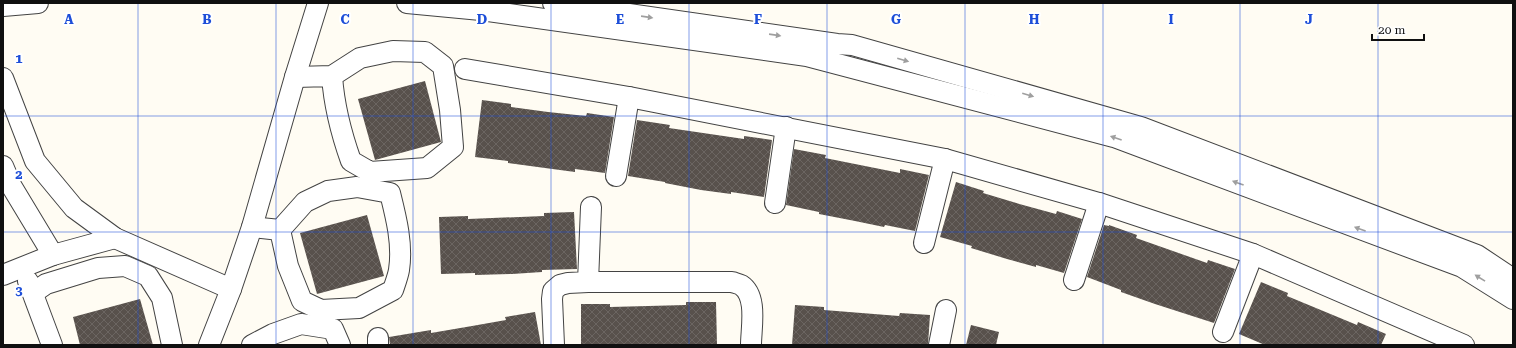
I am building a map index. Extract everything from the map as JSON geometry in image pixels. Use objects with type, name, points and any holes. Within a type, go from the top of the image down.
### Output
[{"type":"street","points":[[3,6],[38,3]]},
{"type":"street","points":[[209,345],[231,289],[252,227],[295,76],[318,3]]},
{"type":"street","points":[[407,3],[481,10],[807,56],[1114,137],[1462,267],[1513,298]]},
{"type":"street","points":[[561,4],[852,45],[1126,123],[1477,255],[1513,279]]},
{"type":"street","points":[[295,76],[332,76],[360,58],[393,51],[425,52],[443,66],[450,110],[453,147],[428,168],[370,172],[351,161],[334,100],[332,76]]},
{"type":"street","points":[[465,70],[629,97],[945,158],[1099,203],[1252,254],[1464,345]]},
{"type":"street","points":[[3,78],[35,161],[74,208],[115,238],[231,289]]},
{"type":"street","points":[[616,176],[629,97]]},
{"type":"street","points":[[775,203],[786,127]]},
{"type":"street","points":[[924,243],[945,158]]},
{"type":"street","points":[[3,166],[12,187],[53,255]]},
{"type":"street","points":[[357,187],[390,193],[400,244],[399,270],[393,290],[359,308],[321,310],[302,301],[288,266],[280,230],[305,202],[328,191],[357,187]]},
{"type":"street","points":[[1074,280],[1099,203]]},
{"type":"street","points":[[588,282],[591,207]]},
{"type":"street","points":[[252,227],[280,230]]},
{"type":"street","points":[[3,275],[53,255],[115,238]]},
{"type":"street","points":[[1223,332],[1252,254]]},
{"type":"street","points":[[33,294],[46,284],[98,268],[125,266],[148,276],[162,298],[172,345]]},
{"type":"street","points":[[23,267],[52,345]]},
{"type":"street","points":[[554,345],[553,291],[560,285],[588,282],[732,282],[741,285],[748,292],[752,302],[751,345]]},
{"type":"street","points":[[939,345],[946,310]]},
{"type":"street","points":[[252,345],[273,334],[300,324],[333,329],[340,345]]},
{"type":"building","points":[[425,81],[441,142],[375,160],[358,99]]},
{"type":"building","points":[[482,100],[511,104],[511,107],[548,112],[586,116],[587,113],[614,117],[605,173],[575,169],[575,172],[475,157]]},
{"type":"building","points":[[637,120],[670,125],[669,128],[744,139],[744,136],[772,140],[764,197],[731,192],[731,194],[701,190],[628,176]]},
{"type":"building","points":[[794,149],[826,155],[825,158],[900,173],[900,169],[929,175],[915,231],[885,225],[884,227],[819,214],[819,212],[786,205]]},
{"type":"building","points":[[956,182],[984,191],[983,193],[1023,205],[1056,214],[1057,211],[1082,219],[1064,273],[1007,259],[971,248],[972,246],[940,237]]},
{"type":"building","points":[[574,212],[577,269],[542,270],[542,272],[512,274],[441,274],[439,217],[468,216],[468,219],[544,216],[544,213]]},
{"type":"building","points":[[367,215],[384,276],[317,294],[300,233]]},
{"type":"building","points":[[1104,225],[1109,225],[1137,235],[1136,238],[1207,263],[1208,260],[1235,269],[1214,323],[1121,292],[1121,290],[1087,277]]},
{"type":"building","points":[[1261,282],[1288,293],[1287,296],[1357,325],[1358,322],[1386,334],[1381,345],[1265,345],[1239,334]]},
{"type":"building","points":[[140,299],[153,345],[80,345],[73,317]]},
{"type":"building","points":[[686,302],[716,302],[717,345],[581,345],[581,304],[610,304],[610,307],[686,305]]},
{"type":"building","points":[[795,305],[824,307],[824,310],[899,316],[900,313],[930,315],[928,345],[792,345]]},
{"type":"building","points":[[535,312],[541,345],[390,345],[389,337],[431,330],[431,333],[472,326],[506,320],[505,317]]},
{"type":"building","points":[[971,325],[999,332],[996,345],[966,345]]}]
